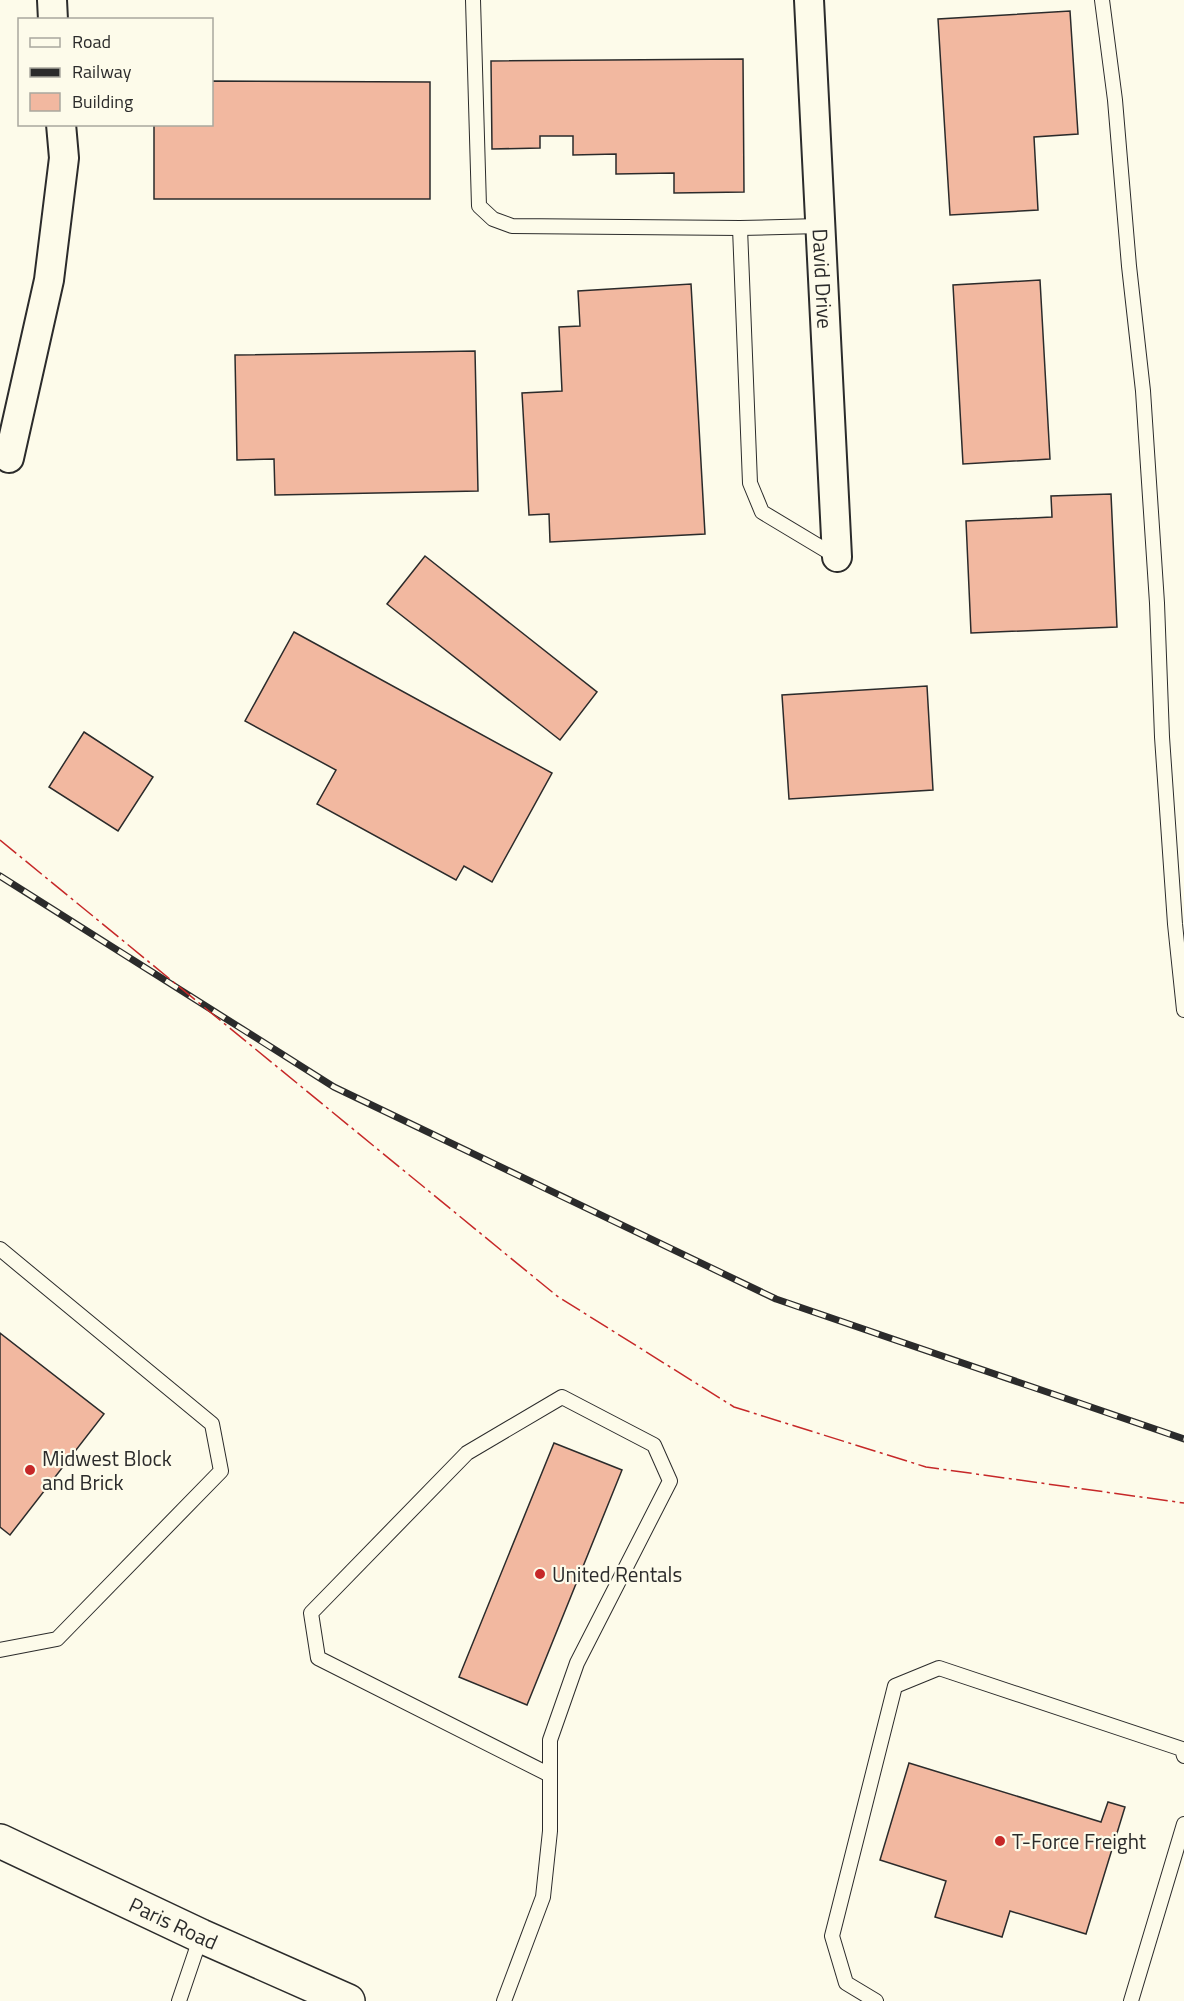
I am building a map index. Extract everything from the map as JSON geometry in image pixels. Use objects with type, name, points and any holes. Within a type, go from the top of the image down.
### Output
[{"type":"main road","name":"Paris Road","points":[[0,1841],[201,1936],[348,2001]]},
{"type":"street","points":[[52,0],[53,18]]},
{"type":"street","name":"David Drive","points":[[809,0],[837,557]]},
{"type":"street","points":[[9,458],[49,280],[64,158],[61,126]]},
{"type":"lane","points":[[472,0],[479,206],[493,219],[512,226],[740,228],[820,226]]},
{"type":"lane","points":[[1102,0],[1143,391],[1157,603],[1162,737],[1175,924],[1184,1010]]},
{"type":"lane","points":[[740,228],[750,483],[762,512],[837,557]]},
{"type":"lane","points":[[0,1249],[212,1424],[221,1471],[57,1639],[0,1650]]},
{"type":"lane","points":[[504,2001],[543,1897],[550,1831],[550,1775],[550,1740],[578,1663],[670,1481],[654,1445],[562,1397],[467,1453],[311,1613],[318,1658],[550,1775]]},
{"type":"lane","points":[[876,2001],[846,1983],[832,1936],[895,1686],[939,1668],[1182,1749],[1184,1756]]},
{"type":"lane","points":[[1131,2001],[1184,1824]]},
{"type":"lane","points":[[179,2001],[201,1936]]},
{"type":"building","points":[[1070,11],[1078,134],[1034,137],[1038,210],[950,215],[938,19]]},
{"type":"building","points":[[743,59],[744,192],[674,193],[674,173],[616,174],[616,154],[573,155],[573,136],[540,136],[540,148],[492,149],[491,61]]},
{"type":"building","points":[[213,81],[430,82],[430,199],[154,199],[154,126],[213,126]]},
{"type":"building","points":[[1040,280],[1050,459],[963,464],[953,285]]},
{"type":"building","points":[[691,284],[705,534],[550,542],[549,514],[529,515],[522,393],[562,391],[559,327],[580,326],[578,291]]},
{"type":"building","points":[[475,351],[478,491],[275,495],[274,459],[237,460],[235,355]]},
{"type":"building","points":[[1111,494],[1117,627],[971,633],[966,521],[1052,517],[1051,496]]},
{"type":"building","points":[[425,556],[597,692],[560,740],[387,604]]},
{"type":"building","points":[[294,632],[552,773],[492,882],[464,866],[456,880],[317,804],[336,770],[245,721]]},
{"type":"building","points":[[927,686],[933,790],[789,799],[782,695]]},
{"type":"building","points":[[84,732],[153,777],[118,831],[49,787]]},
{"type":"building","name":"Midwest Block and Brick","points":[[0,1333],[104,1414],[10,1535],[0,1527]]},
{"type":"building","name":"United Rentals","points":[[554,1443],[622,1470],[527,1705],[459,1677]]},
{"type":"building","name":"T-Force Freight","points":[[909,1763],[1101,1822],[1108,1802],[1125,1807],[1086,1934],[1010,1911],[1002,1937],[935,1917],[946,1881],[880,1860]]},
{"type":"railway","points":[[0,876],[334,1087],[776,1299],[1184,1439]]},
{"type":"power","points":[[0,840],[557,1296],[734,1407],[926,1467],[1184,1503]]},
{"type":"place","name":"Midwest Block and Brick","points":[[30,1470]]},
{"type":"place","name":"United Rentals","points":[[540,1574]]},
{"type":"place","name":"T-Force Freight","points":[[1000,1841]]}]
